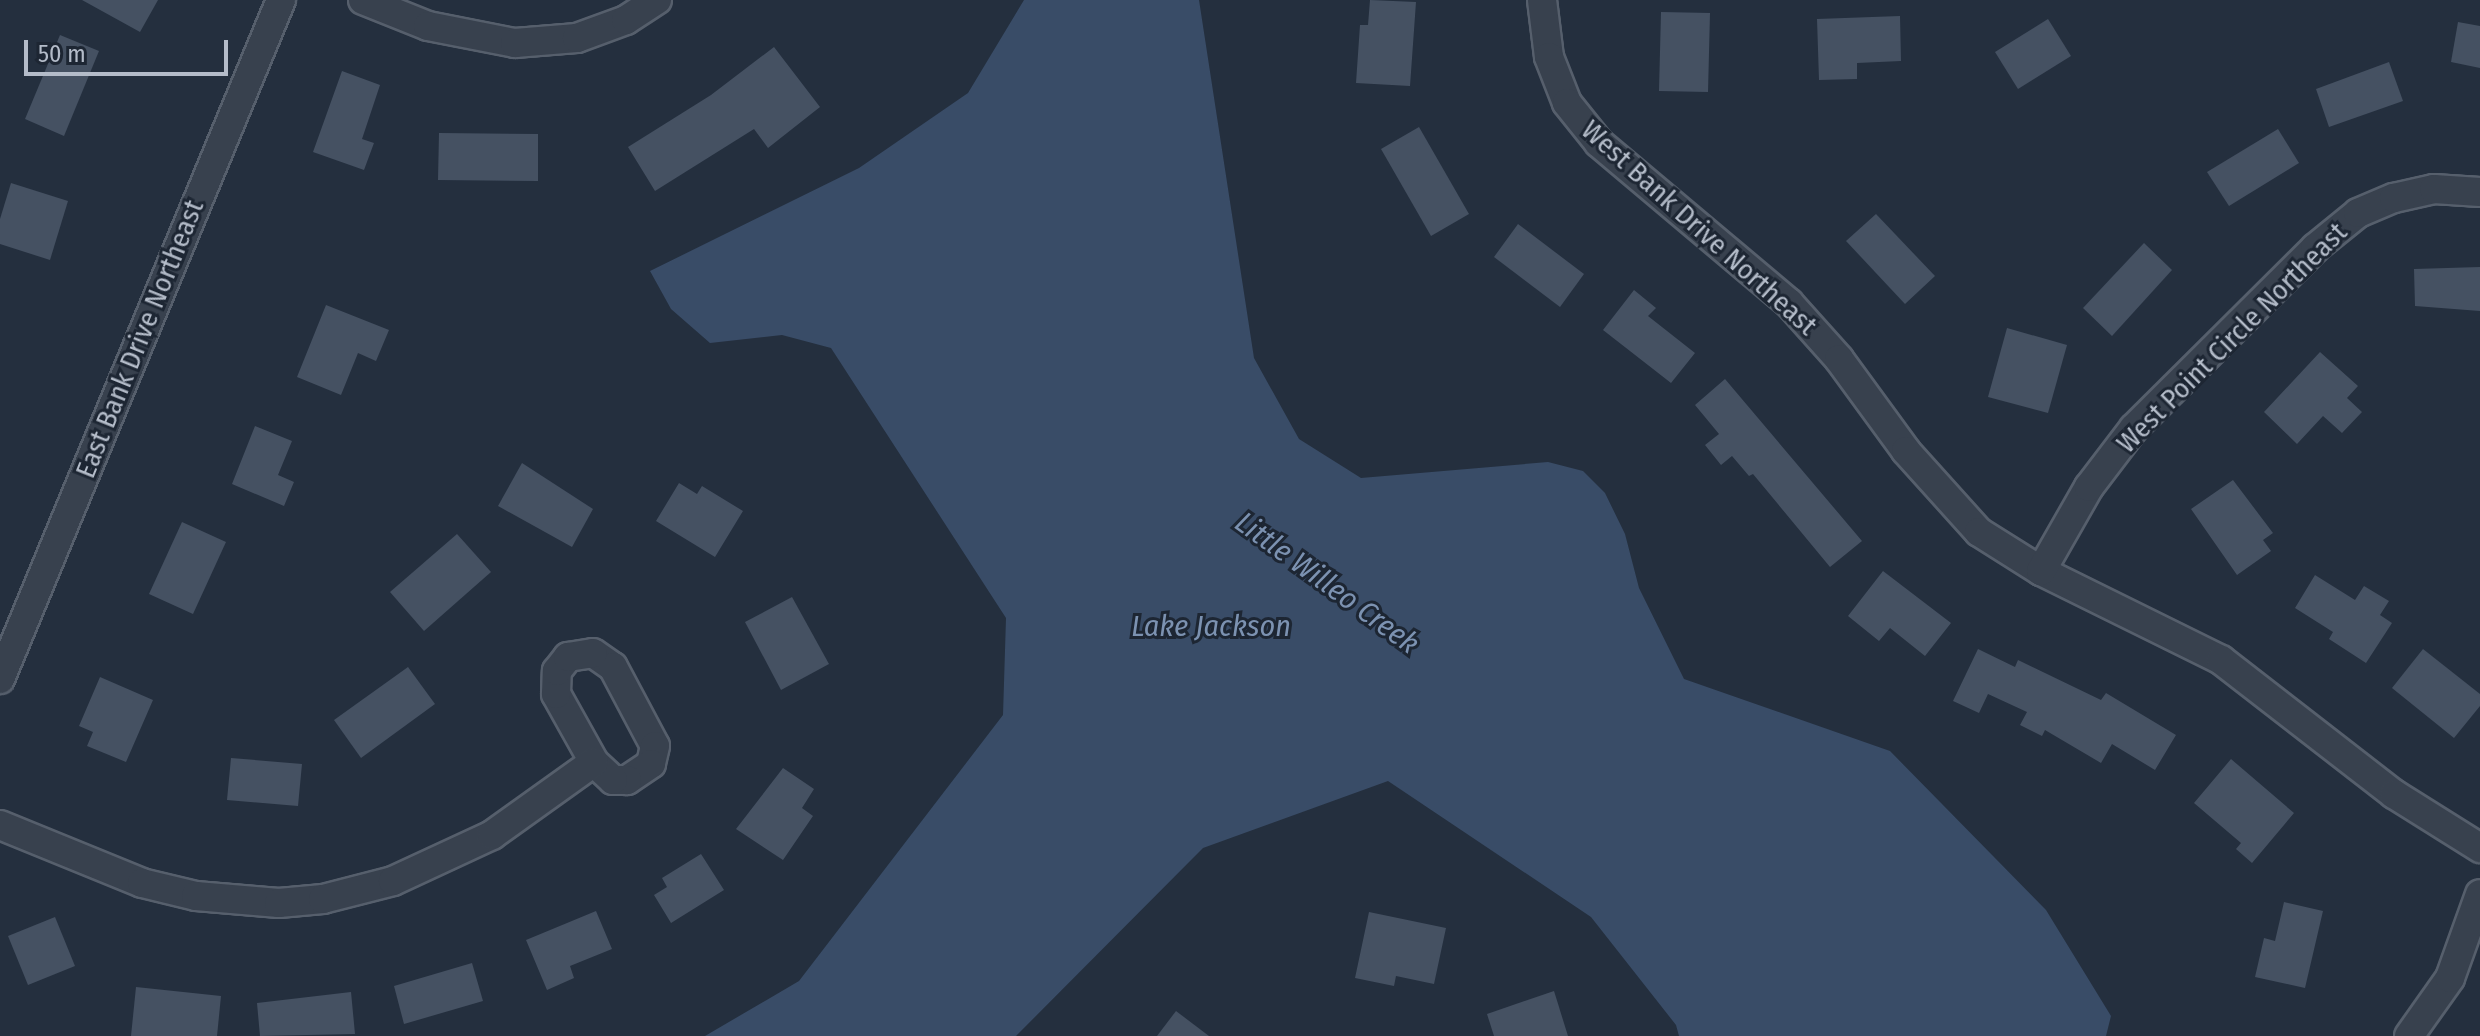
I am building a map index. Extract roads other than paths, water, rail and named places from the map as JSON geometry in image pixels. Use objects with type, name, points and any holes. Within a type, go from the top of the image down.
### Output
[{"type":"street","name":"East Bank Drive Northeast","points":[[0,679],[281,0]]},
{"type":"street","points":[[363,0],[428,26],[515,43],[577,38],[626,20],[657,0]]},
{"type":"street","name":"West Bank Drive Northeast","points":[[1542,0],[1549,57],[1562,91],[1599,143],[1789,303],[1949,501],[1979,532],[2041,571],[2221,660],[2394,794],[2480,848]]},
{"type":"street","name":"West Point Circle Northeast","points":[[2041,571],[2089,487],[2134,428],[2315,248],[2358,213],[2394,198],[2434,189],[2480,192]]},
{"type":"street","points":[[0,825],[142,883],[196,896],[279,903],[323,899],[393,881],[492,835],[594,762]]},
{"type":"street","points":[[2409,1036],[2450,978],[2480,894]]},
{"type":"water","name":"Lake Jackson","points":[[1024,0],[1199,0],[1254,358],[1299,439],[1361,478],[1548,462],[1583,471],[1605,493],[1625,534],[1639,588],[1684,679],[1890,751],[2046,910],[2111,1016],[2106,1036],[1679,1036],[1676,1025],[1591,917],[1388,781],[1203,848],[1016,1036],[705,1036],[799,981],[1003,715],[1006,618],[831,348],[782,335],[710,343],[671,309],[650,271],[859,168],[968,93]]},
{"type":"water label","name":"Little Willeo Creek","points":[[1327,583]]}]
